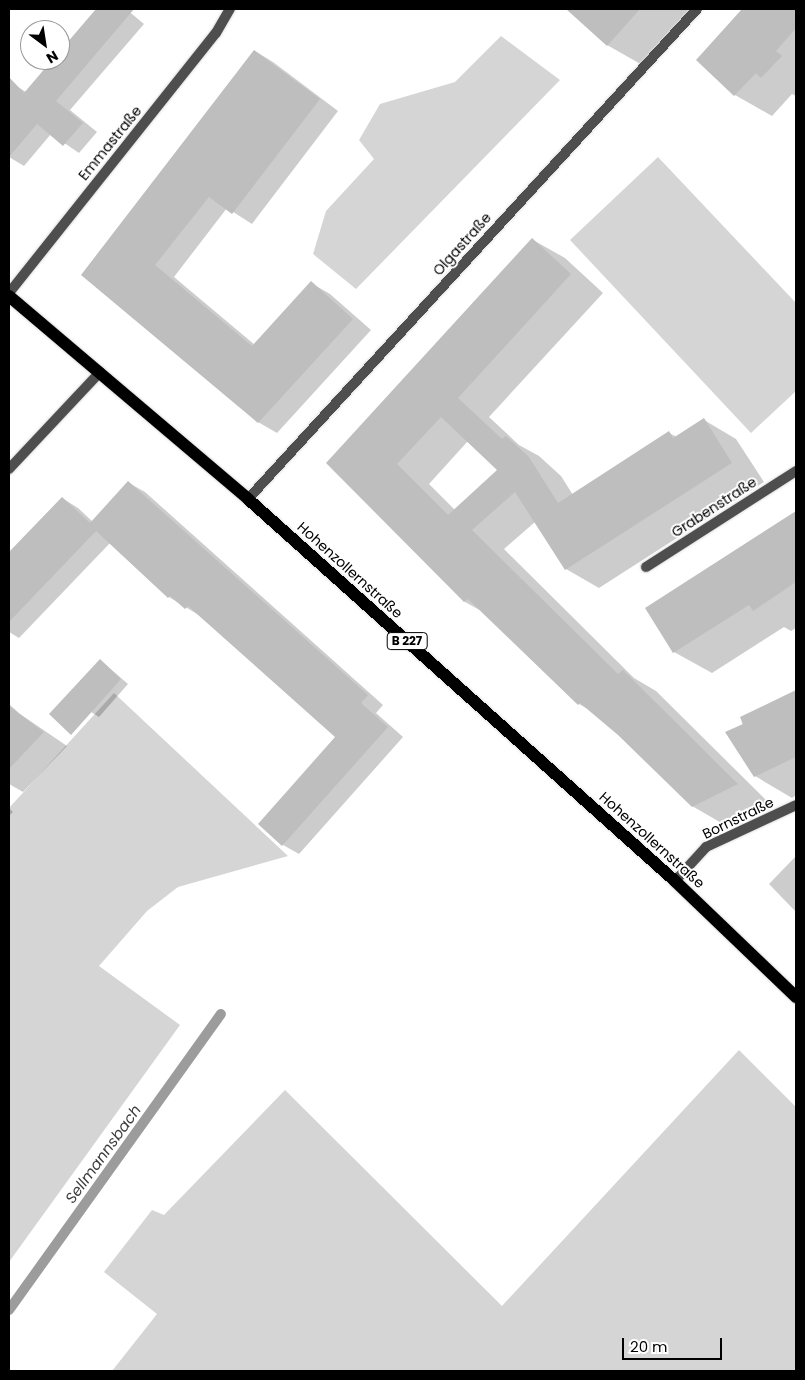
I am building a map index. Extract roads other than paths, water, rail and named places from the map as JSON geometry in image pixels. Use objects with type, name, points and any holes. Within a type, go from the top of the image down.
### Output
[{"type":"main road","name":"Hohenzollernstraße","points":[[9,294],[248,499],[675,881],[796,997]]},
{"type":"street","name":"Emmastraße","points":[[9,294],[216,33],[230,9]]},
{"type":"street","name":"Olgastraße","points":[[248,499],[697,9]]},
{"type":"street","points":[[9,469],[100,372]]},
{"type":"street","name":"Grabenstraße","points":[[646,567],[796,471]]},
{"type":"street","name":"Bornstraße","points":[[675,881],[706,847],[796,805]]},
{"type":"waterway","name":"Sellmannsbach","points":[[9,1310],[221,1014]]}]
